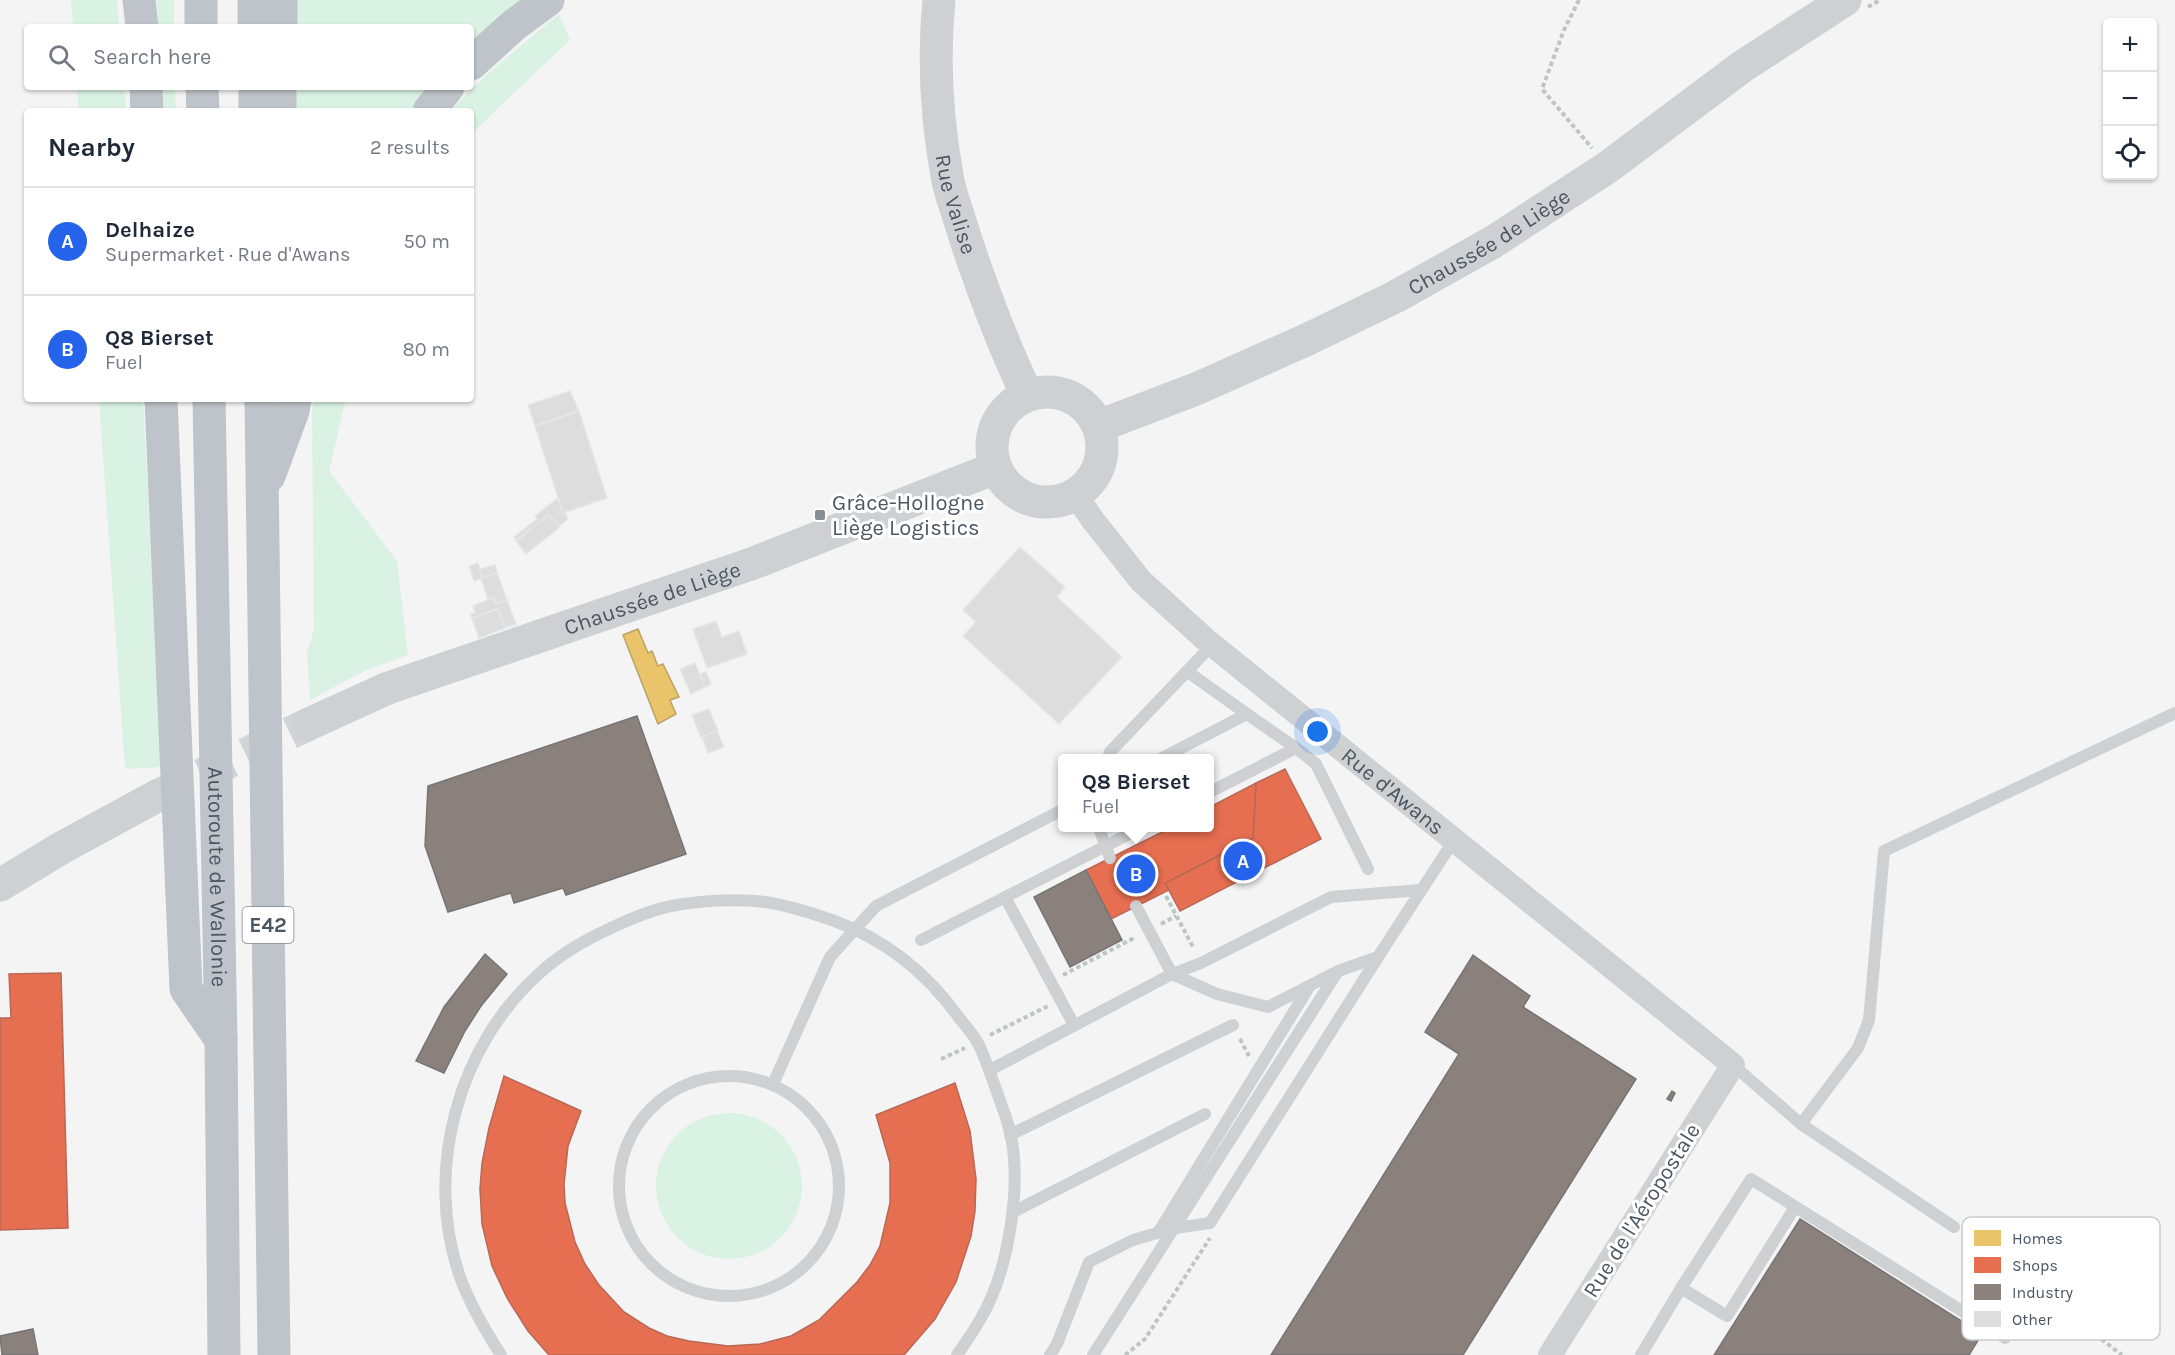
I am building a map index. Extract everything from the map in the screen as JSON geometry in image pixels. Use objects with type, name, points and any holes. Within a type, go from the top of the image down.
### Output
[{"type":"highway","points":[[140,0],[142,24]]},
{"type":"highway","points":[[201,0],[201,24]]},
{"type":"highway","points":[[254,0],[254,24]]},
{"type":"highway","points":[[281,0],[281,24]]},
{"type":"highway","points":[[474,61],[548,0]]},
{"type":"highway","points":[[146,90],[147,108]]},
{"type":"highway","points":[[202,90],[203,108]]},
{"type":"highway","points":[[255,90],[255,108]]},
{"type":"highway","points":[[280,90],[280,108]]},
{"type":"highway","points":[[431,108],[446,90]]},
{"type":"highway","points":[[161,402],[186,989],[221,1040]]},
{"type":"highway","name":"Autoroute de Wallonie","points":[[209,402],[221,1040],[224,1355]]},
{"type":"highway","name":"E42","points":[[261,402],[274,1355]]},
{"type":"highway","points":[[262,495],[294,402]]},
{"type":"main road","name":"Rue Valise","points":[[939,0],[935,35],[938,112],[949,183],[975,268],[1004,347],[1027,395]]},
{"type":"main road","name":"Chaussée de Liège","points":[[1099,426],[1196,389],[1306,340],[1395,297],[1493,242],[1608,167],[1743,66],[1845,0]]},
{"type":"main road","points":[[1048,391],[1069,396],[1087,408],[1099,426],[1103,445],[1100,465],[1090,482],[1076,495],[1058,502],[1039,502],[1021,496],[1005,485],[995,468],[991,451],[996,425],[1012,404],[1027,395],[1048,391]]},
{"type":"main road","name":"Chaussée de Liège","points":[[309,724],[388,688],[751,564],[995,468]]},
{"type":"main road","points":[[0,885],[63,847],[157,796]]},
{"type":"street","name":"Rue d'Awans","points":[[1076,495],[1141,581],[1212,645],[1733,1065]]},
{"type":"street","name":"Rue de l'Aéropostale","points":[[1550,1355],[1733,1065]]},
{"type":"lane","points":[[1109,754],[1212,645]]},
{"type":"lane","points":[[1188,672],[1316,764],[1368,869]]},
{"type":"lane","points":[[1801,1124],[1858,1048],[1869,1020],[1884,851],[2175,713]]},
{"type":"lane","points":[[1171,754],[1247,714]]},
{"type":"lane","points":[[1214,789],[1296,748]]},
{"type":"lane","points":[[773,1084],[830,957],[876,906],[1058,812]]},
{"type":"lane","points":[[1101,832],[1107,852]]},
{"type":"lane","points":[[921,940],[1005,897],[1107,852],[1135,832]]},
{"type":"lane","points":[[1050,1355],[1057,1344],[1089,1262],[1133,1240],[1175,1228],[1210,1223],[1454,840]]},
{"type":"lane","points":[[990,1070],[1172,974],[1201,963],[1331,897],[1421,890]]},
{"type":"lane","points":[[1005,897],[1074,1025]]},
{"type":"lane","points":[[501,1355],[477,1318],[459,1275],[449,1229],[445,1180],[449,1134],[462,1087],[482,1045],[510,1004],[542,971],[582,942],[625,921],[670,906],[720,901],[765,902],[811,913],[856,929],[891,950],[925,976],[977,1041],[990,1070],[1010,1135],[1014,1177],[1013,1212],[1012,1226],[1000,1273],[983,1316],[957,1355]]},
{"type":"lane","points":[[1136,906],[1172,974],[1217,994],[1268,1007],[1338,971],[1378,957]]},
{"type":"lane","points":[[1093,1355],[1338,971]]},
{"type":"lane","points":[[1158,1233],[1310,986]]},
{"type":"lane","points":[[1010,1135],[1233,1025]]},
{"type":"lane","points":[[1733,1065],[1801,1124],[1954,1227]]},
{"type":"lane","points":[[710,1076],[748,1077],[773,1084],[784,1089],[814,1114],[833,1147],[840,1184],[834,1222],[816,1256],[790,1280],[757,1294],[722,1298],[688,1290],[657,1272],[634,1246],[621,1213],[618,1178],[626,1144],[644,1113],[674,1089],[710,1076]]},
{"type":"lane","points":[[1013,1212],[1205,1114]]},
{"type":"lane","points":[[1641,1355],[1751,1179],[1962,1311]]},
{"type":"lane","points":[[1681,1288],[1727,1316],[1795,1207]]},
{"type":"path","points":[[1579,0],[1564,30],[1542,89],[1608,167]]},
{"type":"path","points":[[1954,1227],[1962,1233]]},
{"type":"path","points":[[2102,1340],[2122,1355]]},
{"type":"green space","points":[[71,0],[117,0],[119,24],[73,24]]},
{"type":"green space","points":[[157,0],[174,0],[174,24],[158,24]]},
{"type":"green space","points":[[294,0],[536,0],[474,52],[474,24],[294,24]]},
{"type":"green space","points":[[559,14],[570,40],[474,131],[474,108],[453,108],[471,90],[474,90],[474,87]]},
{"type":"green space","points":[[77,90],[124,90],[126,108],[79,108]]},
{"type":"green space","points":[[163,90],[175,90],[176,108],[164,108]]},
{"type":"green space","points":[[295,90],[437,90],[422,108],[295,108]]},
{"type":"green space","points":[[99,402],[143,402],[162,767],[125,769]]},
{"type":"green space","points":[[314,402],[345,402],[329,471],[397,561],[408,655],[364,671],[310,700],[307,652],[314,630]]},
{"type":"green space","points":[[729,1113],[757,1119],[769,1125],[780,1135],[790,1146],[796,1158],[802,1186],[796,1214],[790,1226],[780,1237],[769,1247],[757,1253],[729,1259],[701,1253],[689,1247],[678,1237],[668,1226],[662,1214],[656,1186],[662,1158],[668,1146],[678,1135],[689,1125],[701,1119]]},
{"type":"building: Homes","points":[[638,629],[648,653],[652,651],[658,666],[663,664],[679,697],[670,700],[676,714],[658,724],[623,635]]},
{"type":"building: Shops","points":[[1285,769],[1321,839],[1180,911],[1165,883],[1253,838],[1256,783]]},
{"type":"building: Shops","points":[[1256,783],[1253,838],[1165,883],[1169,890],[1111,919],[1086,870],[1162,832],[1214,832],[1214,805]]},
{"type":"building: Shops","points":[[61,973],[68,1228],[0,1230],[0,1018],[11,1018],[9,974]]},
{"type":"building: Shops","points":[[504,1076],[581,1111],[568,1146],[564,1184],[565,1203],[575,1242],[585,1264],[599,1285],[624,1312],[649,1328],[667,1336],[728,1346],[760,1344],[791,1336],[819,1320],[857,1282],[870,1265],[880,1246],[890,1203],[890,1163],[876,1115],[955,1083],[970,1131],[976,1179],[975,1211],[971,1236],[956,1282],[935,1319],[904,1355],[549,1355],[528,1331],[507,1298],[492,1266],[482,1224],[480,1189],[482,1163]]},
{"type":"building: Industry","points":[[637,716],[686,854],[566,895],[563,888],[514,903],[511,893],[448,912],[425,846],[428,786]]},
{"type":"building: Industry","points":[[1086,870],[1122,940],[1070,967],[1034,897]]},
{"type":"building: Industry","points":[[485,954],[507,974],[481,1006],[465,1031],[444,1073],[416,1061],[444,1007]]},
{"type":"building: Industry","points":[[1473,955],[1530,996],[1523,1007],[1636,1079],[1463,1355],[1271,1355],[1459,1054],[1425,1032]]},
{"type":"building: Industry","points":[[1672,1091],[1675,1093],[1671,1101],[1667,1099]]},
{"type":"building: Industry","points":[[1800,1219],[1962,1321],[1962,1340],[1978,1340],[1969,1355],[1714,1355]]},
{"type":"building: Industry","points":[[33,1329],[38,1355],[2,1355],[0,1336]]},
{"type":"building: Other","points":[[570,391],[579,411],[535,426],[528,405]]},
{"type":"building: Other","points":[[579,411],[607,498],[563,513],[535,426]]},
{"type":"building: Other","points":[[558,498],[563,513],[565,512],[568,519],[559,526],[549,515],[516,540],[514,537],[537,519],[535,516]]},
{"type":"building: Other","points":[[549,515],[560,527],[526,554],[516,541]]},
{"type":"building: Other","points":[[1020,547],[1065,587],[1057,597],[1122,657],[1059,724],[963,636],[976,622],[963,610]]},
{"type":"building: Other","points":[[478,563],[483,578],[474,581],[469,566]]},
{"type":"building: Other","points":[[495,565],[497,573],[483,578],[480,569]]},
{"type":"building: Other","points":[[497,573],[507,600],[496,604],[494,597],[488,599],[481,578]]},
{"type":"building: Other","points":[[494,597],[496,604],[507,600],[516,624],[505,628],[498,609],[472,618],[470,614],[475,613],[473,606]]},
{"type":"building: Other","points":[[498,609],[505,628],[479,638],[472,618]]},
{"type":"building: Other","points":[[716,621],[722,637],[739,631],[747,654],[707,668],[693,629]]},
{"type":"building: Other","points":[[695,663],[705,687],[691,694],[680,669]]},
{"type":"building: Other","points":[[706,672],[711,684],[705,687],[700,674]]},
{"type":"building: Other","points":[[709,709],[718,731],[701,738],[692,715]]},
{"type":"building: Other","points":[[717,731],[724,747],[708,753],[702,737]]},
{"type":"tunnel","points":[[157,796],[309,724]]},
{"type":"place","name":"Grâce-Hollogne Liège Logistics","points":[[820,515]]},
{"type":"place","name":"Delhaize","points":[[1243,861]]},
{"type":"place","name":"Q8 Bierset","points":[[1136,874]]}]
